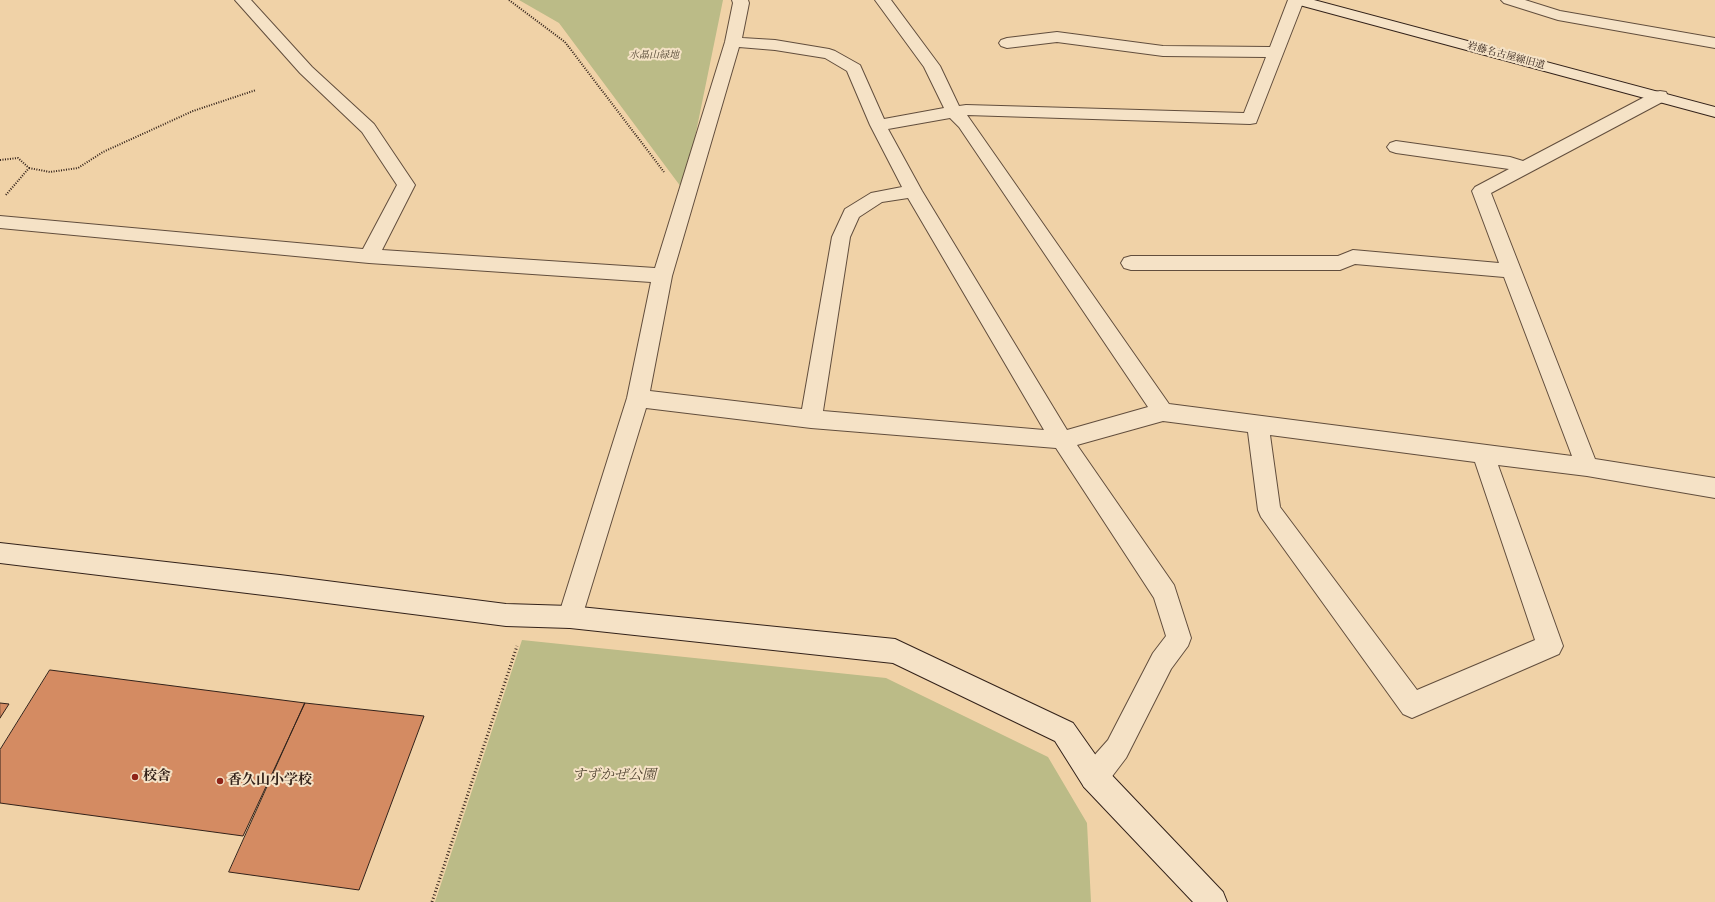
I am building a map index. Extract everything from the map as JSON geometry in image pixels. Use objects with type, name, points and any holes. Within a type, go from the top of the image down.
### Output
[{"type":"street","points":[[244,0],[306,70],[368,128],[406,185],[369,256]]},
{"type":"street","points":[[570,617],[638,398],[662,276],[733,42],[741,3],[740,0]]},
{"type":"street","points":[[883,0],[932,66],[954,112],[964,123],[1162,412]]},
{"type":"street","points":[[878,125],[966,110],[1250,119],[1296,0]]},
{"type":"street","name":"岩藤名古屋線旧道","points":[[1296,0],[1660,96],[1715,112]]},
{"type":"street","points":[[1509,0],[1558,15],[1715,44]]},
{"type":"street","points":[[1007,43],[1057,37],[1163,51],[1276,52]]},
{"type":"street","points":[[733,42],[775,45],[829,54],[854,68],[878,125],[913,191],[1062,440],[1165,593],[1179,638],[1162,661],[1117,749],[1094,777]]},
{"type":"street","points":[[1587,467],[1482,191],[1660,96]]},
{"type":"street","points":[[1396,147],[1510,163],[1524,168]]},
{"type":"street","points":[[811,419],[841,236],[851,213],[877,197],[913,191]]},
{"type":"street","points":[[0,222],[369,256],[662,276]]},
{"type":"street","points":[[1130,263],[1340,263],[1353,257],[1512,271]]},
{"type":"street","points":[[638,398],[668,403],[811,419],[1062,440],[1162,412],[1587,467],[1715,488]]},
{"type":"street","points":[[1258,424],[1269,510],[1412,705],[1550,646],[1483,454]]},
{"type":"street","points":[[0,553],[280,586],[506,615],[570,617],[895,651],[1064,732],[1094,777],[1213,902]]},
{"type":"path","points":[[508,0],[564,42],[685,199]]},
{"type":"path","points":[[0,160],[18,158],[29,168],[50,172],[78,168],[103,152],[193,111],[256,90]]},
{"type":"path","points":[[0,201],[22,178],[29,168]]},
{"type":"path","points":[[432,902],[518,643]]},
{"type":"green space","name":"水晶山緑地","points":[[519,0],[723,0],[684,191],[559,23]]},
{"type":"green space","name":"すずかぜ公園","points":[[522,640],[886,678],[1048,757],[1087,823],[1091,902],[435,902]]},
{"type":"building","name":"校舎","points":[[50,670],[305,703],[243,836],[0,803],[0,750]]},
{"type":"building","points":[[0,703],[9,704],[0,718]]},
{"type":"building","points":[[305,703],[424,716],[359,890],[229,872]]},
{"type":"place","name":"校舎","points":[[135,777]]},
{"type":"place","name":"香久山小学校","points":[[220,781]]}]
